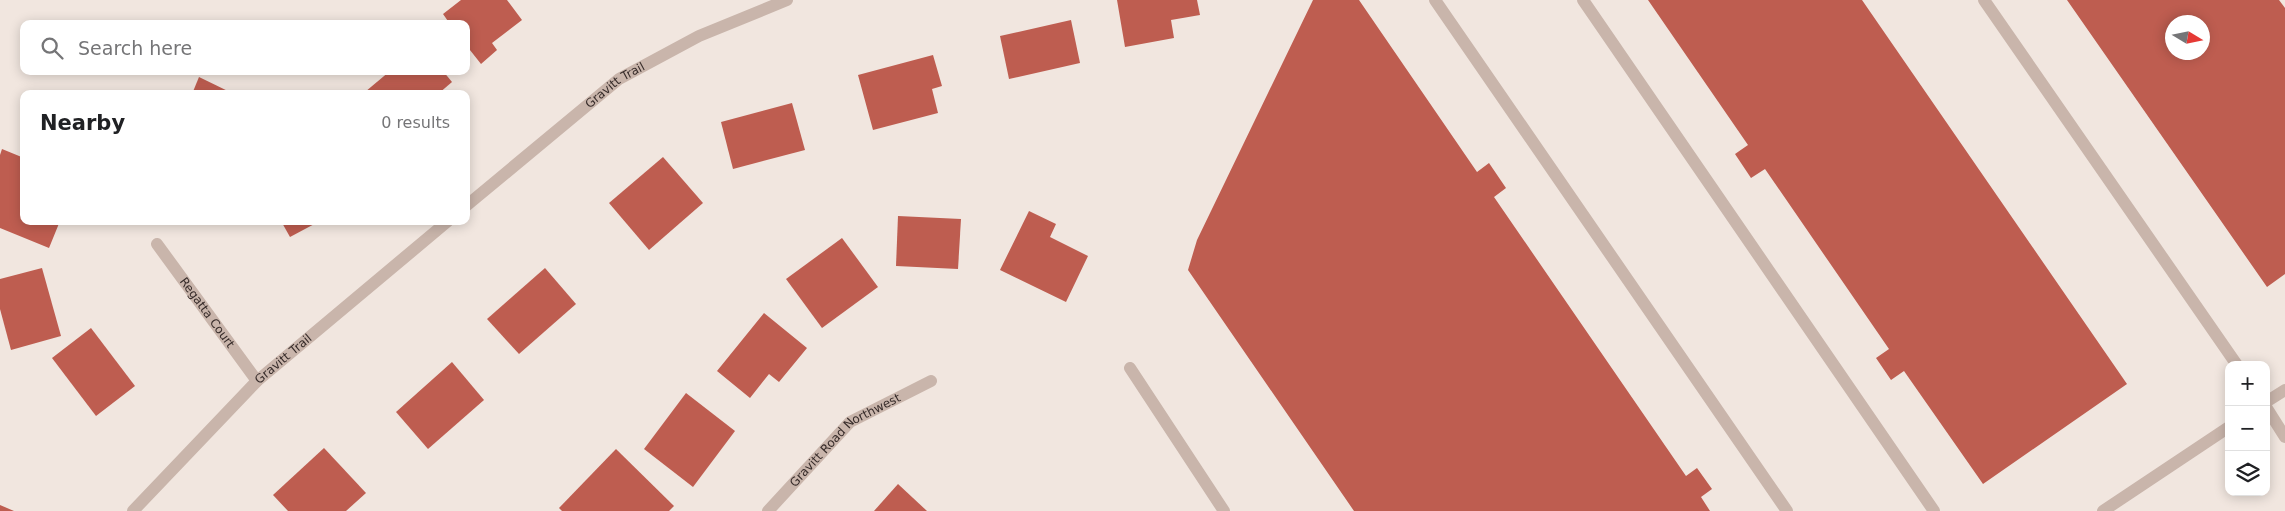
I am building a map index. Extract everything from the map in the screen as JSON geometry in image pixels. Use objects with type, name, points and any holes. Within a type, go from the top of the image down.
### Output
[{"type":"street","name":"Gravitt Trail","points":[[470,203],[618,79],[699,36],[786,0]]},
{"type":"street","points":[[1435,0],[1787,511]]},
{"type":"street","points":[[1583,0],[1934,511]]},
{"type":"street","points":[[1984,0],[2234,361]]},
{"type":"street","name":"Gravitt Trail","points":[[132,511],[257,381],[443,225]]},
{"type":"street","name":"Regatta Court","points":[[157,244],[257,381]]},
{"type":"street","points":[[1130,368],[1224,511]]},
{"type":"street","name":"Gravitt Road Northwest","points":[[768,511],[850,422],[931,382]]},
{"type":"street","points":[[2270,399],[2285,390]]},
{"type":"street","points":[[2270,414],[2285,437]]},
{"type":"street","points":[[2103,511],[2225,430]]},
{"type":"building","points":[[461,0],[507,0],[522,20],[492,43],[497,50],[481,64],[470,50],[470,20],[447,20],[443,14]]},
{"type":"building","points":[[1117,0],[1197,0],[1200,15],[1171,20],[1174,38],[1125,47]]},
{"type":"building","points":[[1313,0],[1359,0],[1477,172],[1489,163],[1506,188],[1494,197],[1686,476],[1697,468],[1712,489],[1701,497],[1710,511],[1354,511],[1188,270],[1197,240]]},
{"type":"building","points":[[1648,0],[1862,0],[2127,384],[1983,484],[1904,371],[1891,380],[1876,358],[1889,349],[1765,169],[1751,178],[1735,154],[1748,145]]},
{"type":"building","points":[[2067,0],[2279,0],[2285,8],[2285,274],[2267,287]]},
{"type":"building","points":[[1071,20],[1080,63],[1009,79],[1000,36]]},
{"type":"building","points":[[933,55],[942,86],[932,89],[938,113],[873,130],[858,75]]},
{"type":"building","points":[[385,75],[446,75],[452,82],[443,90],[367,90]]},
{"type":"building","points":[[199,77],[226,90],[194,90]]},
{"type":"building","points":[[792,103],[805,150],[733,169],[721,122]]},
{"type":"building","points":[[2,149],[20,156],[20,225],[58,225],[49,248],[0,228],[0,155]]},
{"type":"building","points":[[663,157],[703,203],[649,250],[609,203]]},
{"type":"building","points":[[1029,211],[1056,224],[1050,237],[1088,256],[1066,302],[1000,270]]},
{"type":"building","points":[[898,216],[961,219],[958,269],[896,266]]},
{"type":"building","points":[[283,225],[312,225],[290,237]]},
{"type":"building","points":[[842,238],[878,287],[822,328],[786,279]]},
{"type":"building","points":[[42,268],[61,336],[11,350],[0,309],[0,279]]},
{"type":"building","points":[[545,268],[576,304],[519,354],[487,319]]},
{"type":"building","points":[[764,313],[807,348],[779,382],[769,374],[750,398],[717,371]]},
{"type":"building","points":[[91,328],[135,386],[96,416],[52,358]]},
{"type":"building","points":[[452,362],[484,400],[428,449],[396,412]]},
{"type":"building","points":[[686,393],[735,431],[693,487],[644,449]]},
{"type":"building","points":[[324,448],[366,493],[346,511],[288,511],[273,495]]},
{"type":"building","points":[[616,449],[674,506],[669,511],[562,511],[559,508]]},
{"type":"building","points":[[898,484],[927,511],[874,511]]},
{"type":"building","points":[[0,505],[14,511],[0,511]]}]
